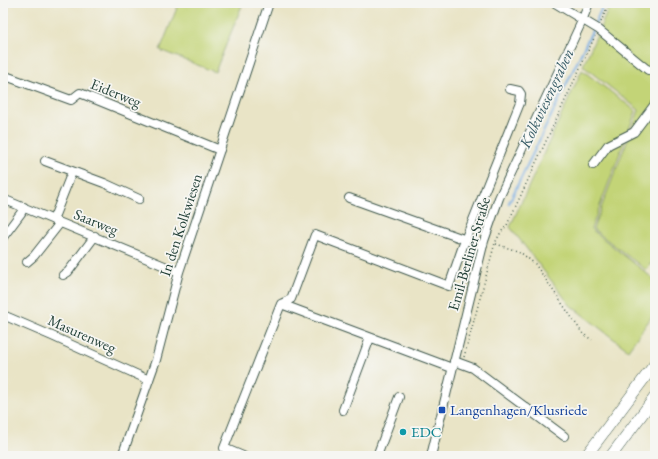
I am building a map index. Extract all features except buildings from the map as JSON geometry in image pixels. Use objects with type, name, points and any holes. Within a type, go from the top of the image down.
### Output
[{"type":"highway","points":[[586,456],[655,364]]},
{"type":"highway","points":[[611,456],[655,397]]},
{"type":"street","name":"In den Kolkwiesen","points":[[122,456],[149,380],[179,272],[268,3]]},
{"type":"street","points":[[555,3],[585,23],[598,29],[648,70],[655,69]]},
{"type":"street","name":"Emil-Berliner-Straße","points":[[431,456],[491,218],[499,198],[585,23],[589,3]]},
{"type":"street","name":"Eiderweg","points":[[3,75],[71,100],[80,93],[220,150]]},
{"type":"street","points":[[243,456],[224,448],[281,304],[291,299],[316,235],[449,286],[465,240],[520,103],[521,94],[519,91],[510,88]]},
{"type":"street","points":[[592,165],[608,145],[634,132],[655,104]]},
{"type":"street","points":[[44,161],[104,183],[139,199]]},
{"type":"street","points":[[27,262],[34,256],[56,221],[72,172]]},
{"type":"street","name":"Saarweg","points":[[3,198],[179,272]]},
{"type":"street","points":[[349,198],[483,246]]},
{"type":"street","points":[[3,237],[24,207]]},
{"type":"street","points":[[63,275],[68,272],[95,236]]},
{"type":"street","points":[[281,304],[370,338],[454,364],[463,364],[473,368],[564,436]]},
{"type":"street","name":"Masurenweg","points":[[3,316],[52,336],[149,380]]},
{"type":"street","points":[[343,410],[370,338]]},
{"type":"street","points":[[377,456],[399,397]]},
{"type":"path","points":[[463,364],[495,243],[507,225],[598,29],[608,3]]},
{"type":"path","points":[[495,243],[520,252],[535,264],[583,334],[592,340]]},
{"type":"green space","points":[[179,3],[243,3],[215,72],[160,50]]},
{"type":"green space","points":[[611,3],[655,3],[655,258],[646,270],[593,229],[639,110],[583,66]]},
{"type":"green space","points":[[582,70],[636,111],[591,229],[655,280],[655,312],[628,350],[570,305],[510,227]]},
{"type":"waterway","name":"Kolkwiesengraben","points":[[595,24],[604,3]]},
{"type":"waterway","name":"Kolkwiesengraben","points":[[509,203],[593,29]]},
{"type":"place","name":"Langenhagen/Klusriede","points":[[442,410]]},
{"type":"place","name":"EDC","points":[[403,432]]}]
